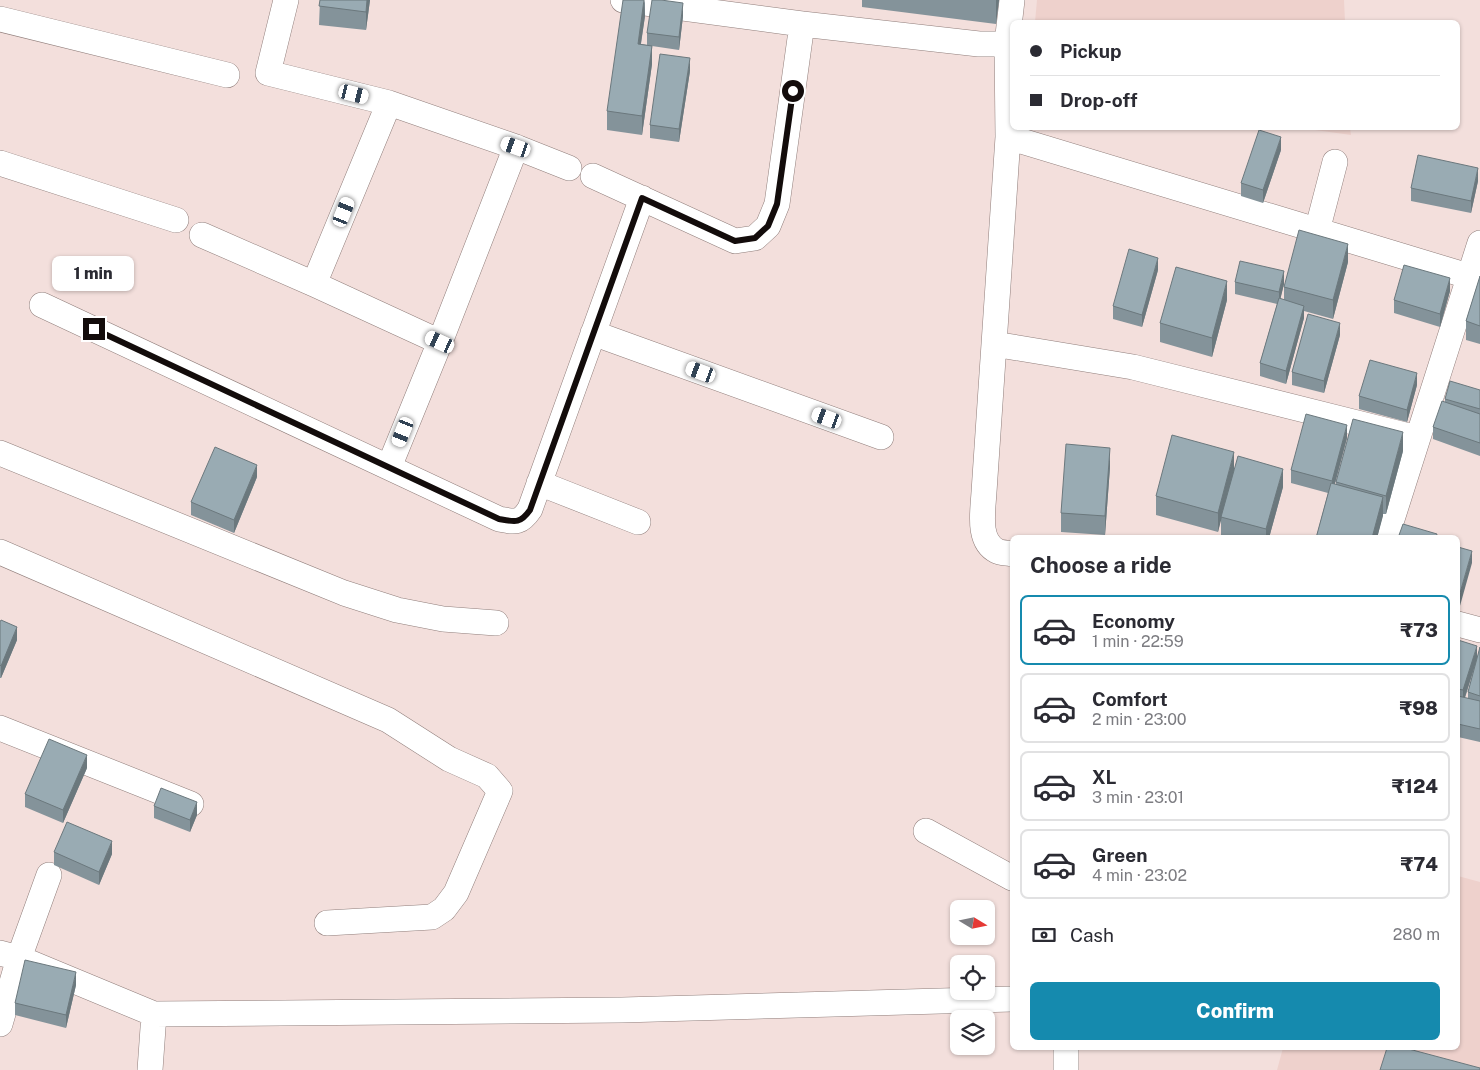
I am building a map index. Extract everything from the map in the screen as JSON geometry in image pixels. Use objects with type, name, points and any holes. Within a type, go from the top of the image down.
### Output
[{"type":"street","points":[[286,0],[268,73],[389,103],[516,147],[569,168]]},
{"type":"street","points":[[623,0],[802,24],[979,44],[1007,44]]},
{"type":"street","points":[[1010,554],[998,552],[992,548],[987,543],[983,529],[1008,137],[1007,44],[1012,0]]},
{"type":"street","points":[[0,19],[227,76]]},
{"type":"street","points":[[593,176],[735,241],[755,238],[768,226],[777,204],[802,24]]},
{"type":"street","points":[[314,284],[389,103]]},
{"type":"street","points":[[1008,137],[1468,276]]},
{"type":"street","points":[[389,468],[516,147]]},
{"type":"street","points":[[1317,230],[1335,162]]},
{"type":"street","points":[[0,163],[176,220]]},
{"type":"street","points":[[42,305],[499,519],[519,521],[530,510],[642,198]]},
{"type":"street","points":[[202,235],[440,342]]},
{"type":"street","points":[[1387,535],[1480,243]]},
{"type":"street","points":[[593,333],[881,437]]},
{"type":"street","points":[[994,344],[1133,367],[1417,438]]},
{"type":"street","points":[[0,453],[344,593],[396,610],[443,619],[496,623]]},
{"type":"street","points":[[539,483],[638,522]]},
{"type":"street","points":[[0,552],[388,720],[449,759],[488,776],[500,791],[456,893],[444,909],[432,917],[327,923]]},
{"type":"street","points":[[1460,625],[1480,630]]},
{"type":"street","points":[[0,728],[192,804]]},
{"type":"street","points":[[926,831],[1010,877]]},
{"type":"street","points":[[0,1024],[10,956],[49,875]]},
{"type":"street","points":[[10,956],[154,1014],[622,1010],[1010,999]]},
{"type":"street","points":[[150,1070],[154,1014]]},
{"type":"street","points":[[1066,1050],[1066,1070]]},
{"type":"shaded area","points":[[1037,0],[1344,0],[1345,20],[1035,20]]},
{"type":"shaded area","points":[[1315,130],[1350,130],[1351,135]]},
{"type":"shaded area","points":[[1460,877],[1480,882],[1480,1070],[1277,1070],[1282,1050],[1460,1050]]},
{"type":"building","points":[[320,0],[367,0],[366,12],[319,6]]},
{"type":"building","points":[[623,0],[644,0],[638,44],[652,46],[642,116],[607,111]]},
{"type":"building","points":[[652,0],[683,3],[679,37],[647,33]]},
{"type":"building","points":[[660,54],[690,58],[679,129],[650,125]]},
{"type":"building","points":[[1259,130],[1281,137],[1263,190],[1241,183]]},
{"type":"building","points":[[1418,155],[1478,168],[1471,201],[1411,188]]},
{"type":"building","points":[[1299,230],[1348,244],[1333,300],[1284,287]]},
{"type":"building","points":[[1129,249],[1158,258],[1142,315],[1113,306]]},
{"type":"building","points":[[1240,261],[1284,271],[1279,292],[1235,282]]},
{"type":"building","points":[[1404,265],[1450,278],[1440,314],[1394,300]]},
{"type":"building","points":[[1176,267],[1227,281],[1212,338],[1160,323]]},
{"type":"building","points":[[1480,276],[1480,326],[1466,321]]},
{"type":"building","points":[[1279,298],[1304,306],[1286,371],[1260,363]]},
{"type":"building","points":[[1308,314],[1340,323],[1324,381],[1292,372]]},
{"type":"building","points":[[1370,360],[1417,373],[1407,410],[1359,396]]},
{"type":"building","points":[[1450,381],[1480,390],[1480,409],[1445,399]]},
{"type":"building","points":[[1442,401],[1480,414],[1480,443],[1433,427]]},
{"type":"building","points":[[1306,414],[1347,425],[1332,481],[1291,470]]},
{"type":"building","points":[[1353,419],[1403,432],[1386,496],[1336,482]]},
{"type":"building","points":[[1172,435],[1234,452],[1218,513],[1156,496]]},
{"type":"building","points":[[1066,444],[1110,448],[1105,516],[1061,513]]},
{"type":"building","points":[[215,447],[257,465],[234,520],[191,502]]},
{"type":"building","points":[[1238,456],[1283,469],[1266,529],[1221,517]]},
{"type":"building","points":[[1331,483],[1383,497],[1373,535],[1317,535]]},
{"type":"building","points":[[1403,524],[1437,534],[1437,535],[1399,535]]},
{"type":"building","points":[[1460,548],[1472,551],[1460,593]]},
{"type":"building","points":[[1,620],[17,627],[1,666],[0,622]]},
{"type":"building","points":[[1460,641],[1477,646],[1463,690],[1460,689]]},
{"type":"building","points":[[1480,647],[1480,696],[1468,692]]},
{"type":"building","points":[[1460,696],[1480,701],[1480,729],[1460,724]]},
{"type":"building","points":[[49,739],[87,755],[63,810],[25,794]]},
{"type":"building","points":[[161,788],[197,802],[190,820],[154,806]]},
{"type":"building","points":[[67,822],[112,841],[99,872],[54,852]]},
{"type":"building","points":[[25,960],[76,972],[66,1015],[15,1003]]},
{"type":"building","points":[[1386,1050],[1412,1050],[1480,1068],[1480,1070],[1380,1070]]},
{"type":"route","points":[[94,329],[499,519],[519,521],[530,510],[642,198],[735,241],[755,238],[768,226],[777,204],[793,91]]}]
